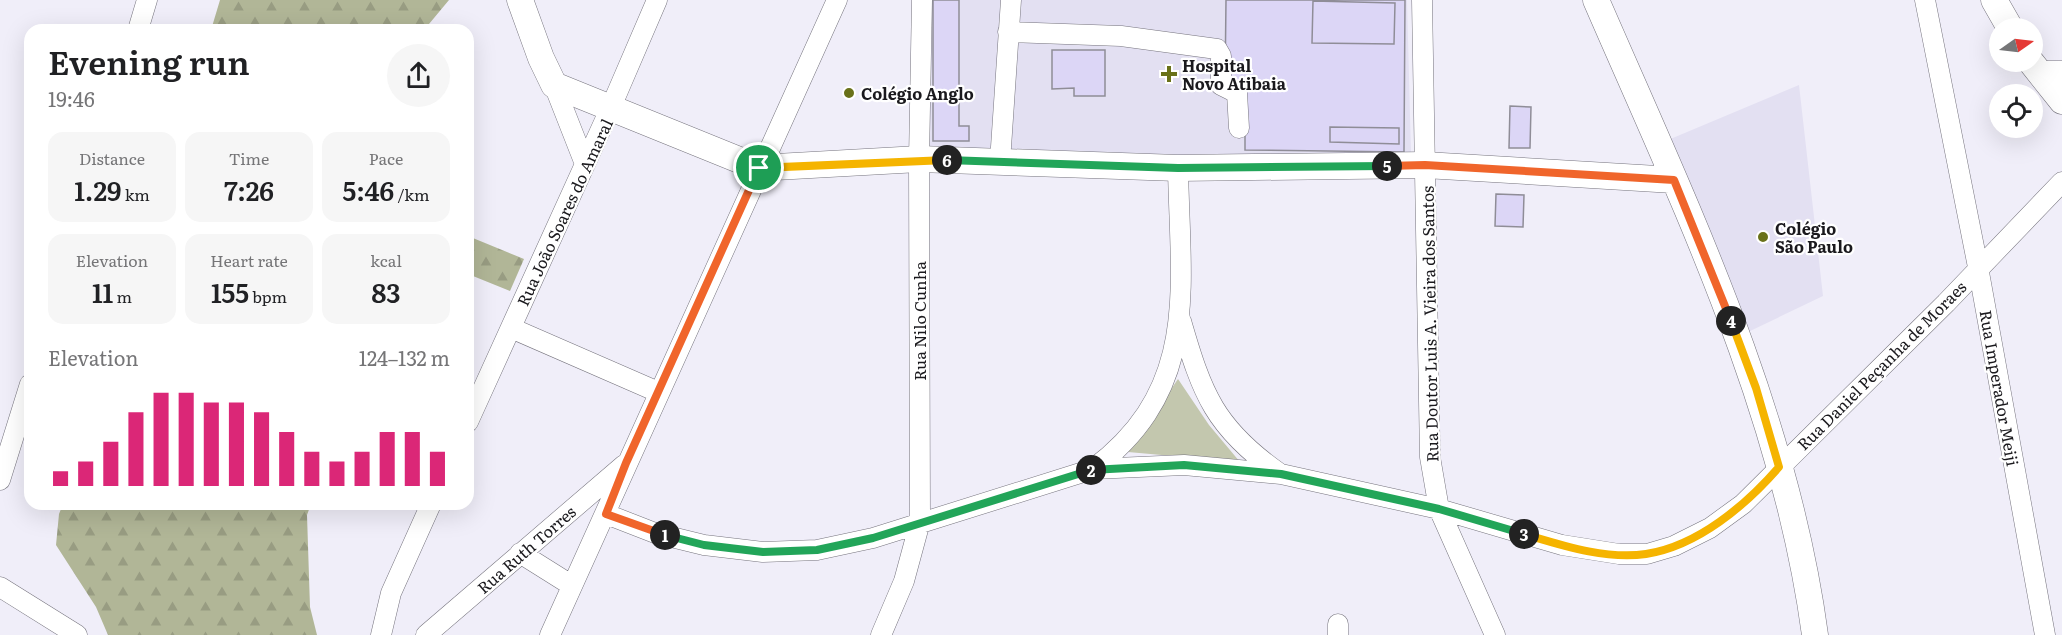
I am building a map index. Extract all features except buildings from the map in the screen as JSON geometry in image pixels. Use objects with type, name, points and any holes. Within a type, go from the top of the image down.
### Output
[{"type":"main road","points":[[520,0],[541,58],[554,85],[759,168],[919,159],[1178,168],[1425,165],[1674,180]]},
{"type":"main road","points":[[1596,0],[1674,180],[1738,337],[1779,467],[1798,543],[1815,635]]},
{"type":"main road","points":[[1995,0],[2005,18]]},
{"type":"main road","points":[[2044,68],[2062,101]]},
{"type":"street","points":[[140,24],[147,0]]},
{"type":"street","name":"Rua João Soares do Amaral","points":[[474,409],[657,0]]},
{"type":"street","points":[[550,635],[759,168],[837,0]]},
{"type":"street","name":"Rua Nilo Cunha","points":[[881,635],[904,580],[920,522],[919,159],[922,0]]},
{"type":"street","points":[[1000,162],[1011,0]]},
{"type":"street","name":"Rua Doutor Luis A. Vieira dos Santos","points":[[1422,0],[1430,457],[1439,509],[1496,635]]},
{"type":"street","name":"Rua Imperador Meiji","points":[[1925,0],[1978,267],[2045,635]]},
{"type":"street","points":[[1008,32],[1121,36],[1217,49],[1221,56],[1221,85],[1237,93],[1239,128]]},
{"type":"street","points":[[554,85],[585,164]]},
{"type":"street","points":[[1178,168],[1181,321],[1195,370],[1222,423],[1248,451],[1281,474]]},
{"type":"street","name":"Rua Daniel Peçanha de Moraes","points":[[606,514],[655,533],[704,545],[763,552],[817,550],[873,538],[1093,469],[1184,465],[1281,474],[1439,509],[1562,545],[1619,555],[1647,554],[1674,546],[1710,528],[1743,504],[1946,303],[1978,267],[2062,182]]},
{"type":"street","points":[[1093,469],[1119,449],[1137,429],[1155,402],[1166,376],[1181,321]]},
{"type":"street","points":[[511,328],[658,392]]},
{"type":"street","points":[[1166,376],[1179,367],[1195,370]]},
{"type":"street","points":[[0,480],[24,403]]},
{"type":"street","name":"Rua Ruth Torres","points":[[426,635],[626,463]]},
{"type":"street","points":[[381,635],[391,592],[428,510]]},
{"type":"street","points":[[520,553],[571,585]]},
{"type":"street","points":[[0,587],[77,635]]},
{"type":"shaded area","name":"Hospital Novo Atibaia","points":[[931,0],[1407,0],[1411,154],[1170,156],[927,147]]},
{"type":"shaded area","name":"Colégio São Paulo","points":[[1799,85],[1823,296],[1748,332],[1668,140]]},
{"type":"green space","points":[[220,0],[449,0],[429,24],[213,24]]},
{"type":"green space","points":[[474,238],[524,259],[510,291],[474,276]]},
{"type":"green space","points":[[1178,379],[1209,425],[1240,462],[1128,452]]},
{"type":"green space","points":[[61,510],[309,510],[307,515],[310,607],[317,635],[108,635],[96,607],[56,545]]},
{"type":"place","name":"Hospital Novo Atibaia","points":[[1169,74]]},
{"type":"place","name":"Colégio Anglo","points":[[849,93]]},
{"type":"place","name":"Colégio São Paulo","points":[[1763,237]]},
{"type":"route","points":[[919,159],[1178,168],[1425,165],[1674,180],[1738,337],[1771,435],[1779,467],[1743,504],[1710,528],[1674,546],[1647,554],[1619,555],[1562,545],[1439,509],[1281,474],[1184,465],[1093,469],[873,538],[817,550],[763,552],[704,545],[655,533],[606,514],[626,463],[759,168],[919,159]]}]
